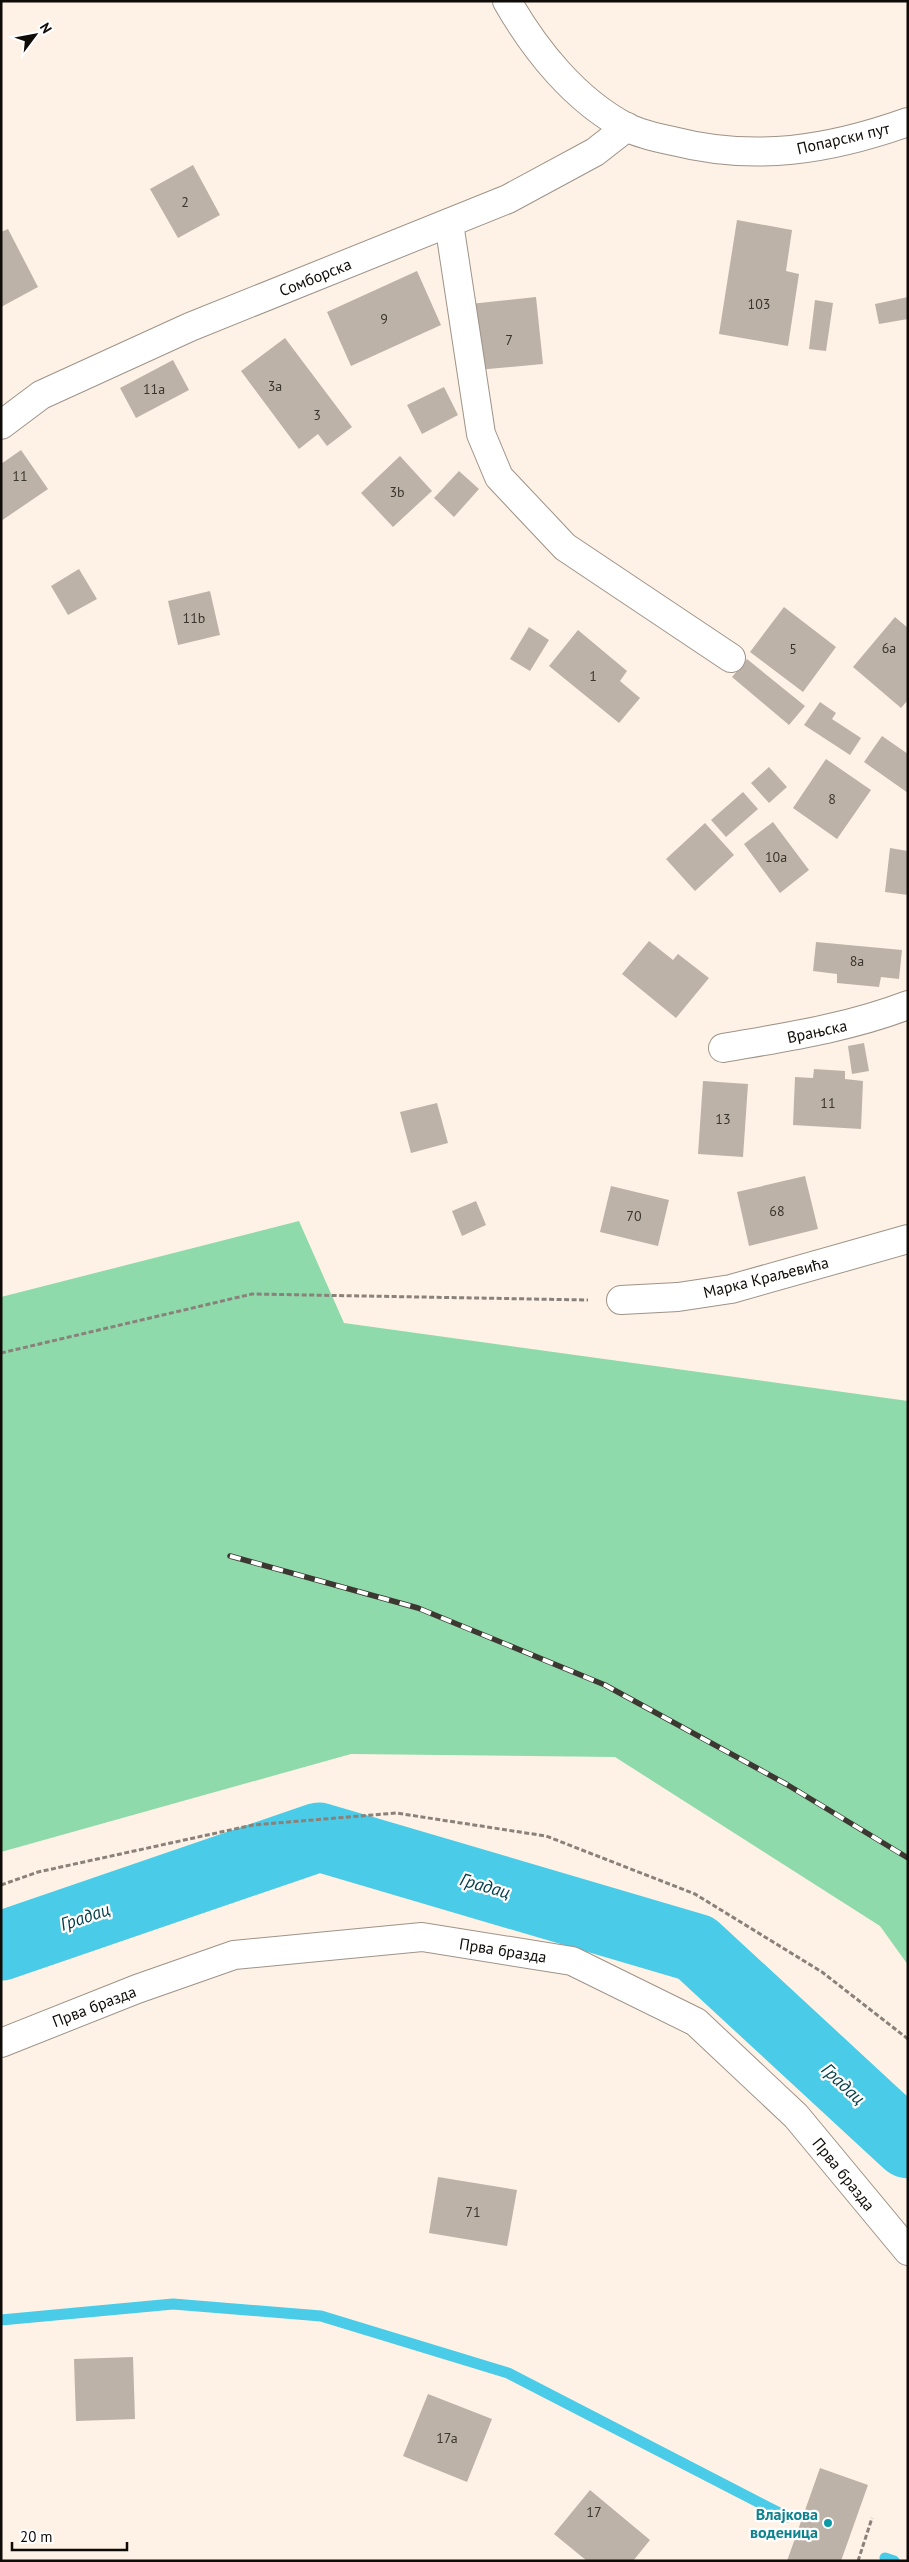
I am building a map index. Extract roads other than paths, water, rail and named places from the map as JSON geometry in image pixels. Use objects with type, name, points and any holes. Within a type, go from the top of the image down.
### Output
[{"type":"street","name":"Попарски пут","points":[[507,1],[524,31],[545,58],[600,111],[627,127],[688,145],[756,153],[830,144],[908,122]]},
{"type":"street","name":"Сомборска","points":[[1,425],[42,396],[190,328],[508,199],[594,152],[627,127]]},
{"type":"street","points":[[449,224],[481,434],[499,477],[565,547],[731,658]]},
{"type":"street","name":"Врањска","points":[[723,1048],[822,1031],[876,1017],[908,1005]]},
{"type":"street","name":"Марка Краљевића","points":[[621,1300],[678,1297],[731,1289],[908,1239]]},
{"type":"street","name":"Прва бразда","points":[[1,2043],[138,1989],[234,1955],[422,1937],[572,1961],[696,2022],[796,2116],[908,2251]]},
{"type":"waterway","name":"Градац","points":[[1,1946],[319,1837],[696,1948],[908,2144]]},
{"type":"waterway","points":[[1,2320],[173,2304],[321,2316],[508,2373],[787,2517]]},
{"type":"waterway","points":[[885,2558],[894,2561]]},
{"type":"railway","points":[[230,1556],[418,1608],[605,1685],[786,1784],[908,1858]]},
{"type":"place","name":"Влајкова воденица","points":[[828,2523]]}]
